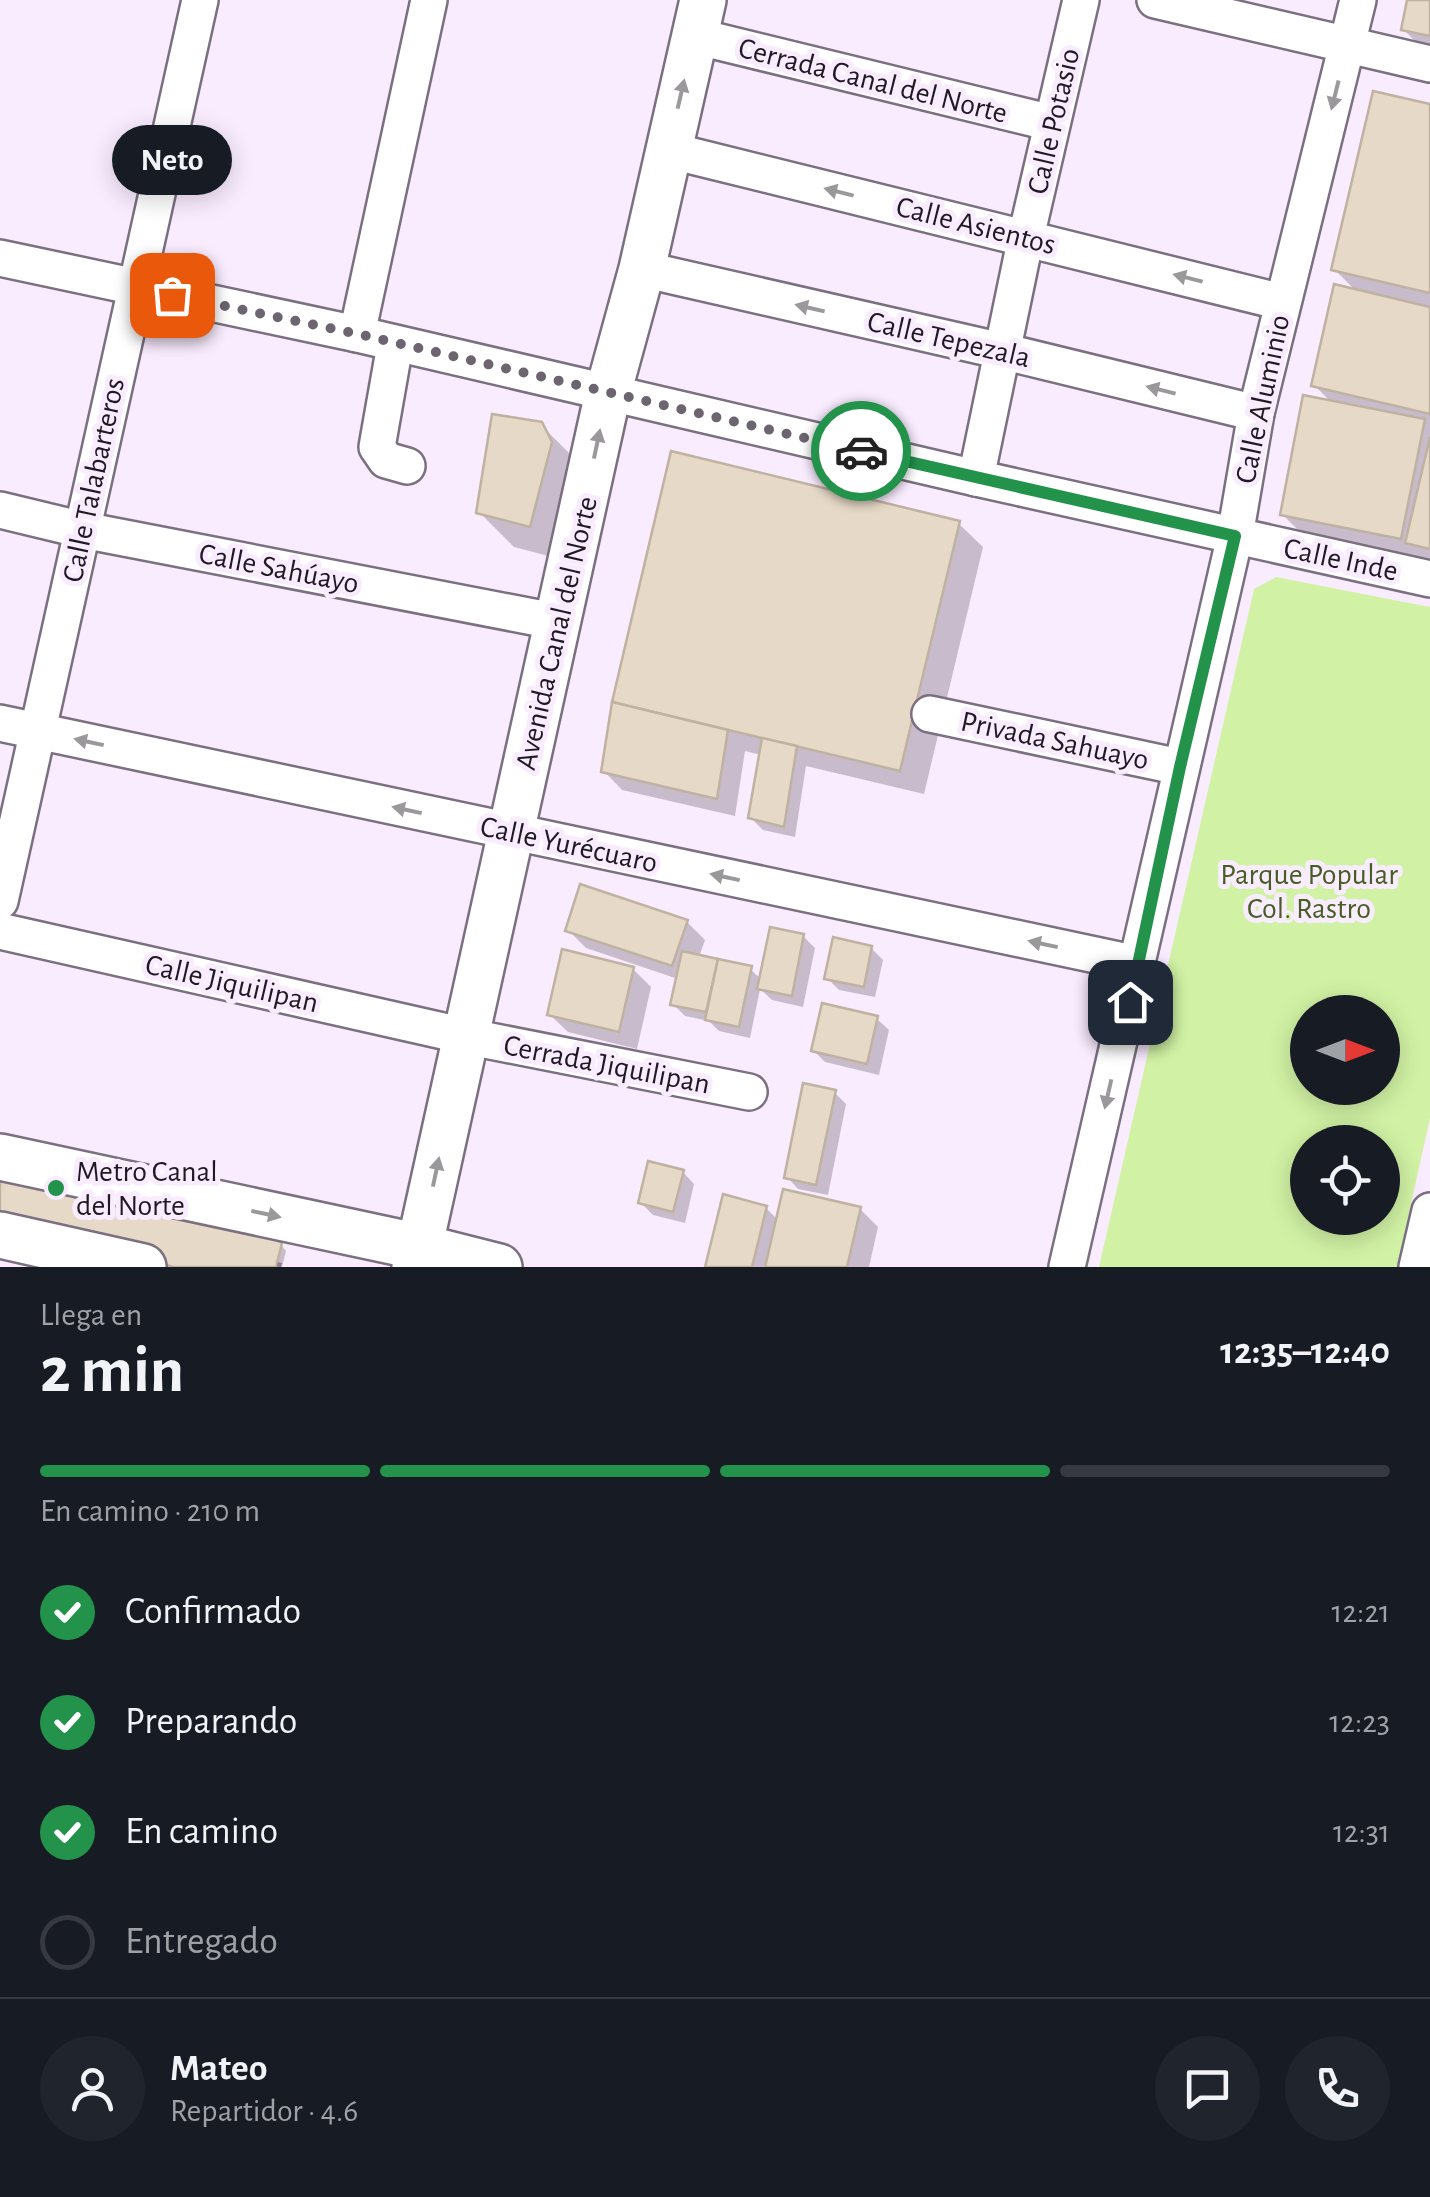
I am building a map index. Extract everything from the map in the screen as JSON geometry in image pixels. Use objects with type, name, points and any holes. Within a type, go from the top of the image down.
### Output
[{"type":"main road","name":"Avenida Canal del Norte","points":[[418,1257],[608,393],[642,269],[699,18]]},
{"type":"main road","points":[[0,1157],[418,1257],[499,1267]]},
{"type":"main road","points":[[0,1234],[143,1267]]},
{"type":"street","name":"Calle Talabarteros","points":[[3,886],[200,0]]},
{"type":"street","points":[[358,334],[428,0]]},
{"type":"street","name":"Calle Potasio","points":[[976,478],[1081,0]]},
{"type":"street","points":[[1155,0],[1430,64]]},
{"type":"street","name":"Calle Aluminio","points":[[1067,1267],[1235,536],[1256,413],[1358,0]]},
{"type":"street","name":"Cerrada Canal del Norte","points":[[699,18],[1052,124]]},
{"type":"street","name":"Calle Asientos","points":[[668,150],[1282,302]]},
{"type":"street","name":"Calle Inde","points":[[0,258],[358,334],[976,478],[1430,578]]},
{"type":"street","name":"Calle Tepezala","points":[[642,269],[1256,413]]},
{"type":"street","points":[[395,344],[378,447],[386,460],[408,466]]},
{"type":"street","name":"Calle Sahúayo","points":[[0,510],[82,530],[559,622]]},
{"type":"street","name":"Privada Sahuayo","points":[[930,714],[1180,767]]},
{"type":"street","name":"Calle Yurécuaro","points":[[0,722],[1138,964]]},
{"type":"street","name":"Calle Jiquilipan","points":[[0,931],[465,1036]]},
{"type":"street","name":"Cerrada Jiquilipan","points":[[465,1036],[749,1092]]},
{"type":"street","points":[[1417,1267],[1430,1211]]},
{"type":"green space","name":"Parque Popular Col. Rastro","points":[[1276,577],[1430,607],[1430,1118],[1397,1267],[1099,1267],[1254,589]]},
{"type":"building","points":[[1407,0],[1430,0],[1430,36],[1401,30]]},
{"type":"building","points":[[1373,91],[1430,104],[1430,293],[1331,270]]},
{"type":"building","points":[[1334,284],[1430,307],[1430,414],[1311,386]]},
{"type":"building","points":[[1303,395],[1425,419],[1401,539],[1280,515]]},
{"type":"building","points":[[492,414],[542,422],[552,442],[530,527],[476,513]]},
{"type":"building","points":[[1430,437],[1430,549],[1405,543]]},
{"type":"building","points":[[671,451],[960,521],[900,771],[612,702]]},
{"type":"building","points":[[612,702],[728,730],[717,799],[601,772]]},
{"type":"building","points":[[762,738],[797,746],[784,827],[748,818]]},
{"type":"building","points":[[580,884],[688,920],[672,966],[565,931]]},
{"type":"building","points":[[770,927],[804,934],[792,996],[757,989]]},
{"type":"building","points":[[833,937],[872,946],[864,987],[824,979]]},
{"type":"building","points":[[562,949],[634,967],[619,1032],[547,1015]]},
{"type":"building","points":[[682,951],[718,959],[706,1012],[670,1005]]},
{"type":"building","points":[[718,959],[752,966],[739,1027],[705,1020]]},
{"type":"building","points":[[822,1003],[878,1016],[867,1064],[811,1051]]},
{"type":"building","points":[[803,1083],[836,1090],[816,1185],[784,1178]]},
{"type":"building","points":[[648,1161],[684,1170],[673,1212],[638,1203]]},
{"type":"building","name":"Metro Canal del Norte","points":[[0,1162],[226,1215],[282,1243],[276,1267],[174,1267],[0,1226]]},
{"type":"building","points":[[783,1189],[861,1207],[847,1267],[765,1267]]},
{"type":"building","points":[[723,1194],[767,1206],[752,1267],[705,1267]]},
{"type":"railway","points":[[277,1266],[281,1267]]},
{"type":"way so far","points":[[172,295],[358,334],[861,451]]},
{"type":"place","name":"Neto","points":[[172,295]]},
{"type":"place","name":"Metro Canal del Norte","points":[[56,1188]]},
{"type":"route","points":[[861,451],[1235,536],[1130,1002]]}]
